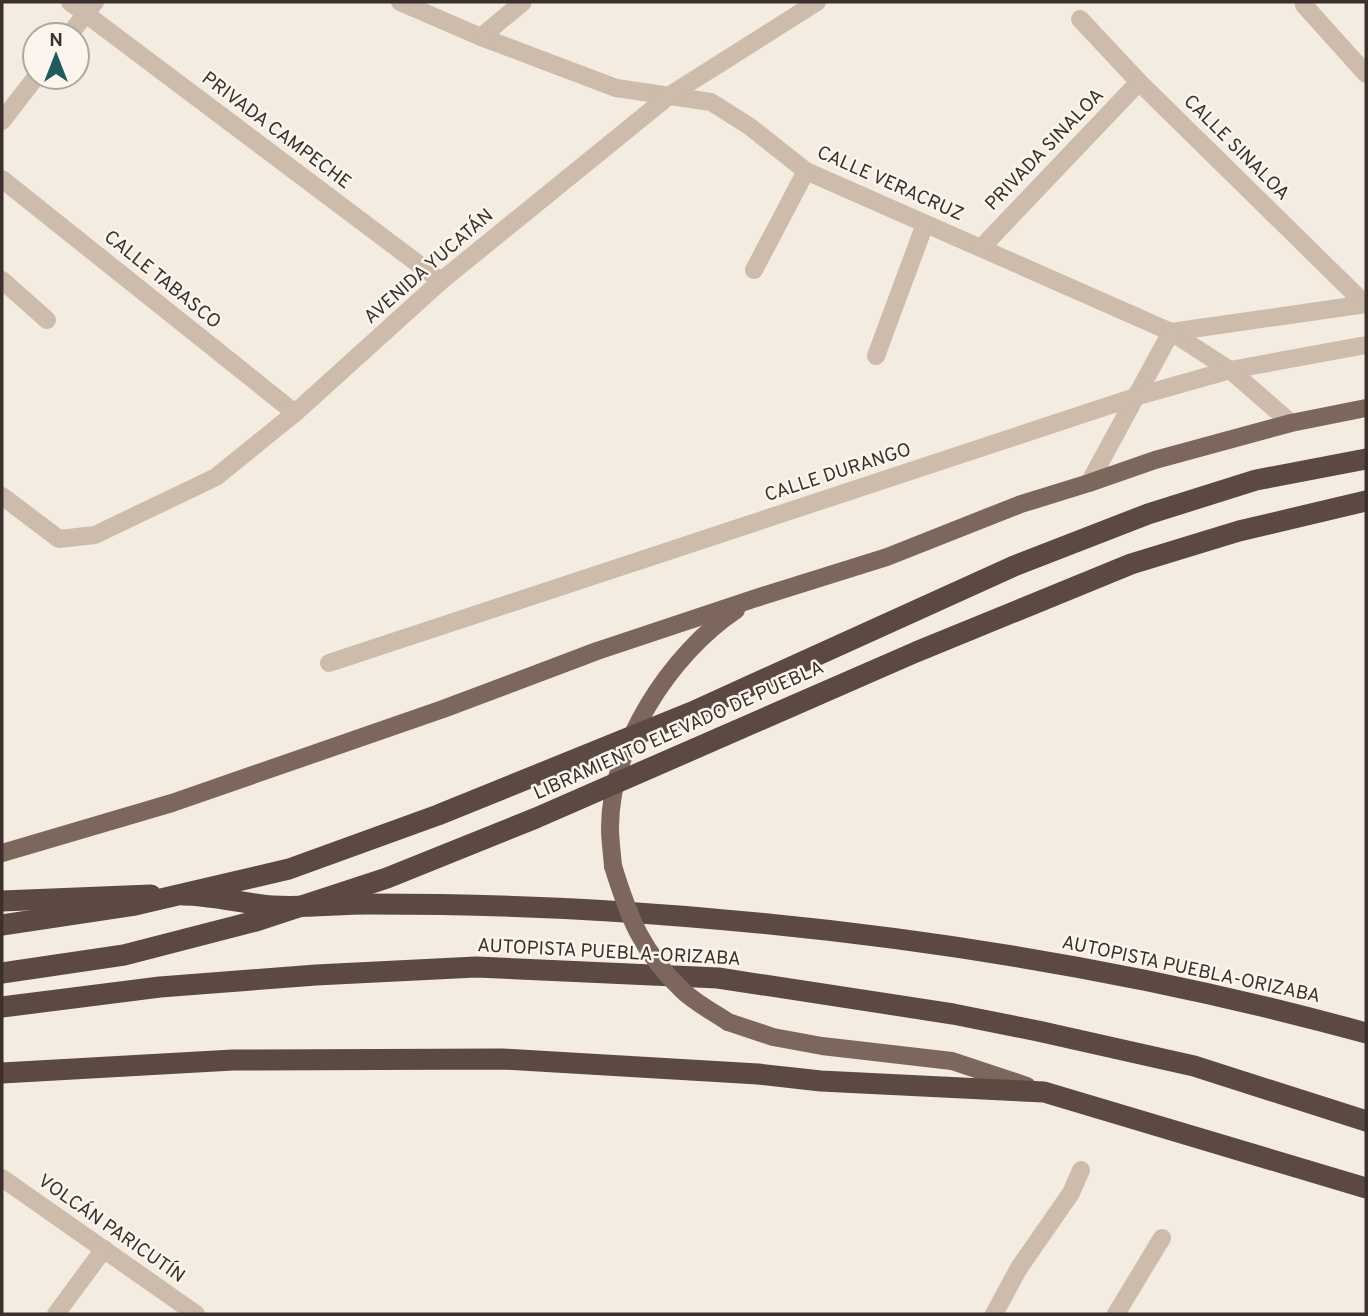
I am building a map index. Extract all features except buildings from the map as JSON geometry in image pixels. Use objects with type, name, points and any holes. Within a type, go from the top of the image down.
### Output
[{"type":"highway","name":"LIBRAMIENTO ELEVADO DE PUEBLA","points":[[2,925],[135,905],[289,869],[439,815],[692,712],[1014,566],[1148,514],[1256,480],[1366,459]]},
{"type":"highway","name":"LIBRAMIENTO ELEVADO DE PUEBLA","points":[[2,973],[124,955],[256,921],[387,877],[536,818],[916,652],[1131,564],[1239,531],[1366,501]]},
{"type":"highway","name":"AUTOPISTA PUEBLA-ORIZABA","points":[[2,901],[187,894],[274,906],[442,904],[608,911],[773,924],[1033,960],[1183,989],[1366,1033]]},
{"type":"highway","name":"AUTOPISTA PUEBLA-ORIZABA","points":[[2,1007],[160,987],[316,975],[476,967],[718,978],[953,1014],[1038,1031],[1194,1066],[1366,1121]]},
{"type":"highway","points":[[2,1073],[233,1060],[503,1059],[758,1074],[821,1081],[1044,1092],[1366,1188]]},
{"type":"main road","points":[[2,853],[184,799],[443,709],[597,651],[887,557],[1021,504],[1089,484],[1155,460],[1291,423],[1366,408]]},
{"type":"main road","points":[[753,599],[697,642],[664,680],[647,706],[629,744],[614,795],[610,827],[613,866],[625,905],[650,955],[685,992],[728,1022],[772,1037],[822,1046],[952,1061],[1044,1092]]},
{"type":"street","name":"PRIVADA CAMPECHE","points":[[70,2],[90,8],[441,281]]},
{"type":"street","name":"CALLE VERACRUZ","points":[[400,2],[481,37],[616,88],[711,102],[749,126],[806,171],[1171,332],[1230,370],[1291,423]]},
{"type":"street","points":[[481,37],[523,2]]},
{"type":"street","name":"AVENIDA YUCATÁN","points":[[2,496],[59,539],[96,535],[216,477],[295,413],[441,281],[670,95],[817,2]]},
{"type":"street","points":[[1304,5],[1366,74]]},
{"type":"street","name":"CALLE SINALOA","points":[[1080,19],[1139,82],[1366,304]]},
{"type":"street","name":"PRIVADA SINALOA","points":[[981,248],[1139,82]]},
{"type":"street","points":[[2,121],[25,91]]},
{"type":"street","points":[[754,270],[806,171]]},
{"type":"street","name":"CALLE TABASCO","points":[[2,179],[295,413]]},
{"type":"street","points":[[876,356],[925,224]]},
{"type":"street","points":[[2,280],[47,320]]},
{"type":"street","points":[[1089,484],[1171,332],[1366,304]]},
{"type":"street","name":"CALLE DURANGO","points":[[329,663],[1138,397],[1230,370],[1366,345]]},
{"type":"street","points":[[994,1314],[1019,1268],[1071,1193],[1081,1170]]},
{"type":"street","name":"VOLCÁN PARICUTÍN","points":[[2,1178],[196,1314]]},
{"type":"street","points":[[1116,1314],[1162,1238]]},
{"type":"street","points":[[56,1314],[104,1249]]}]
